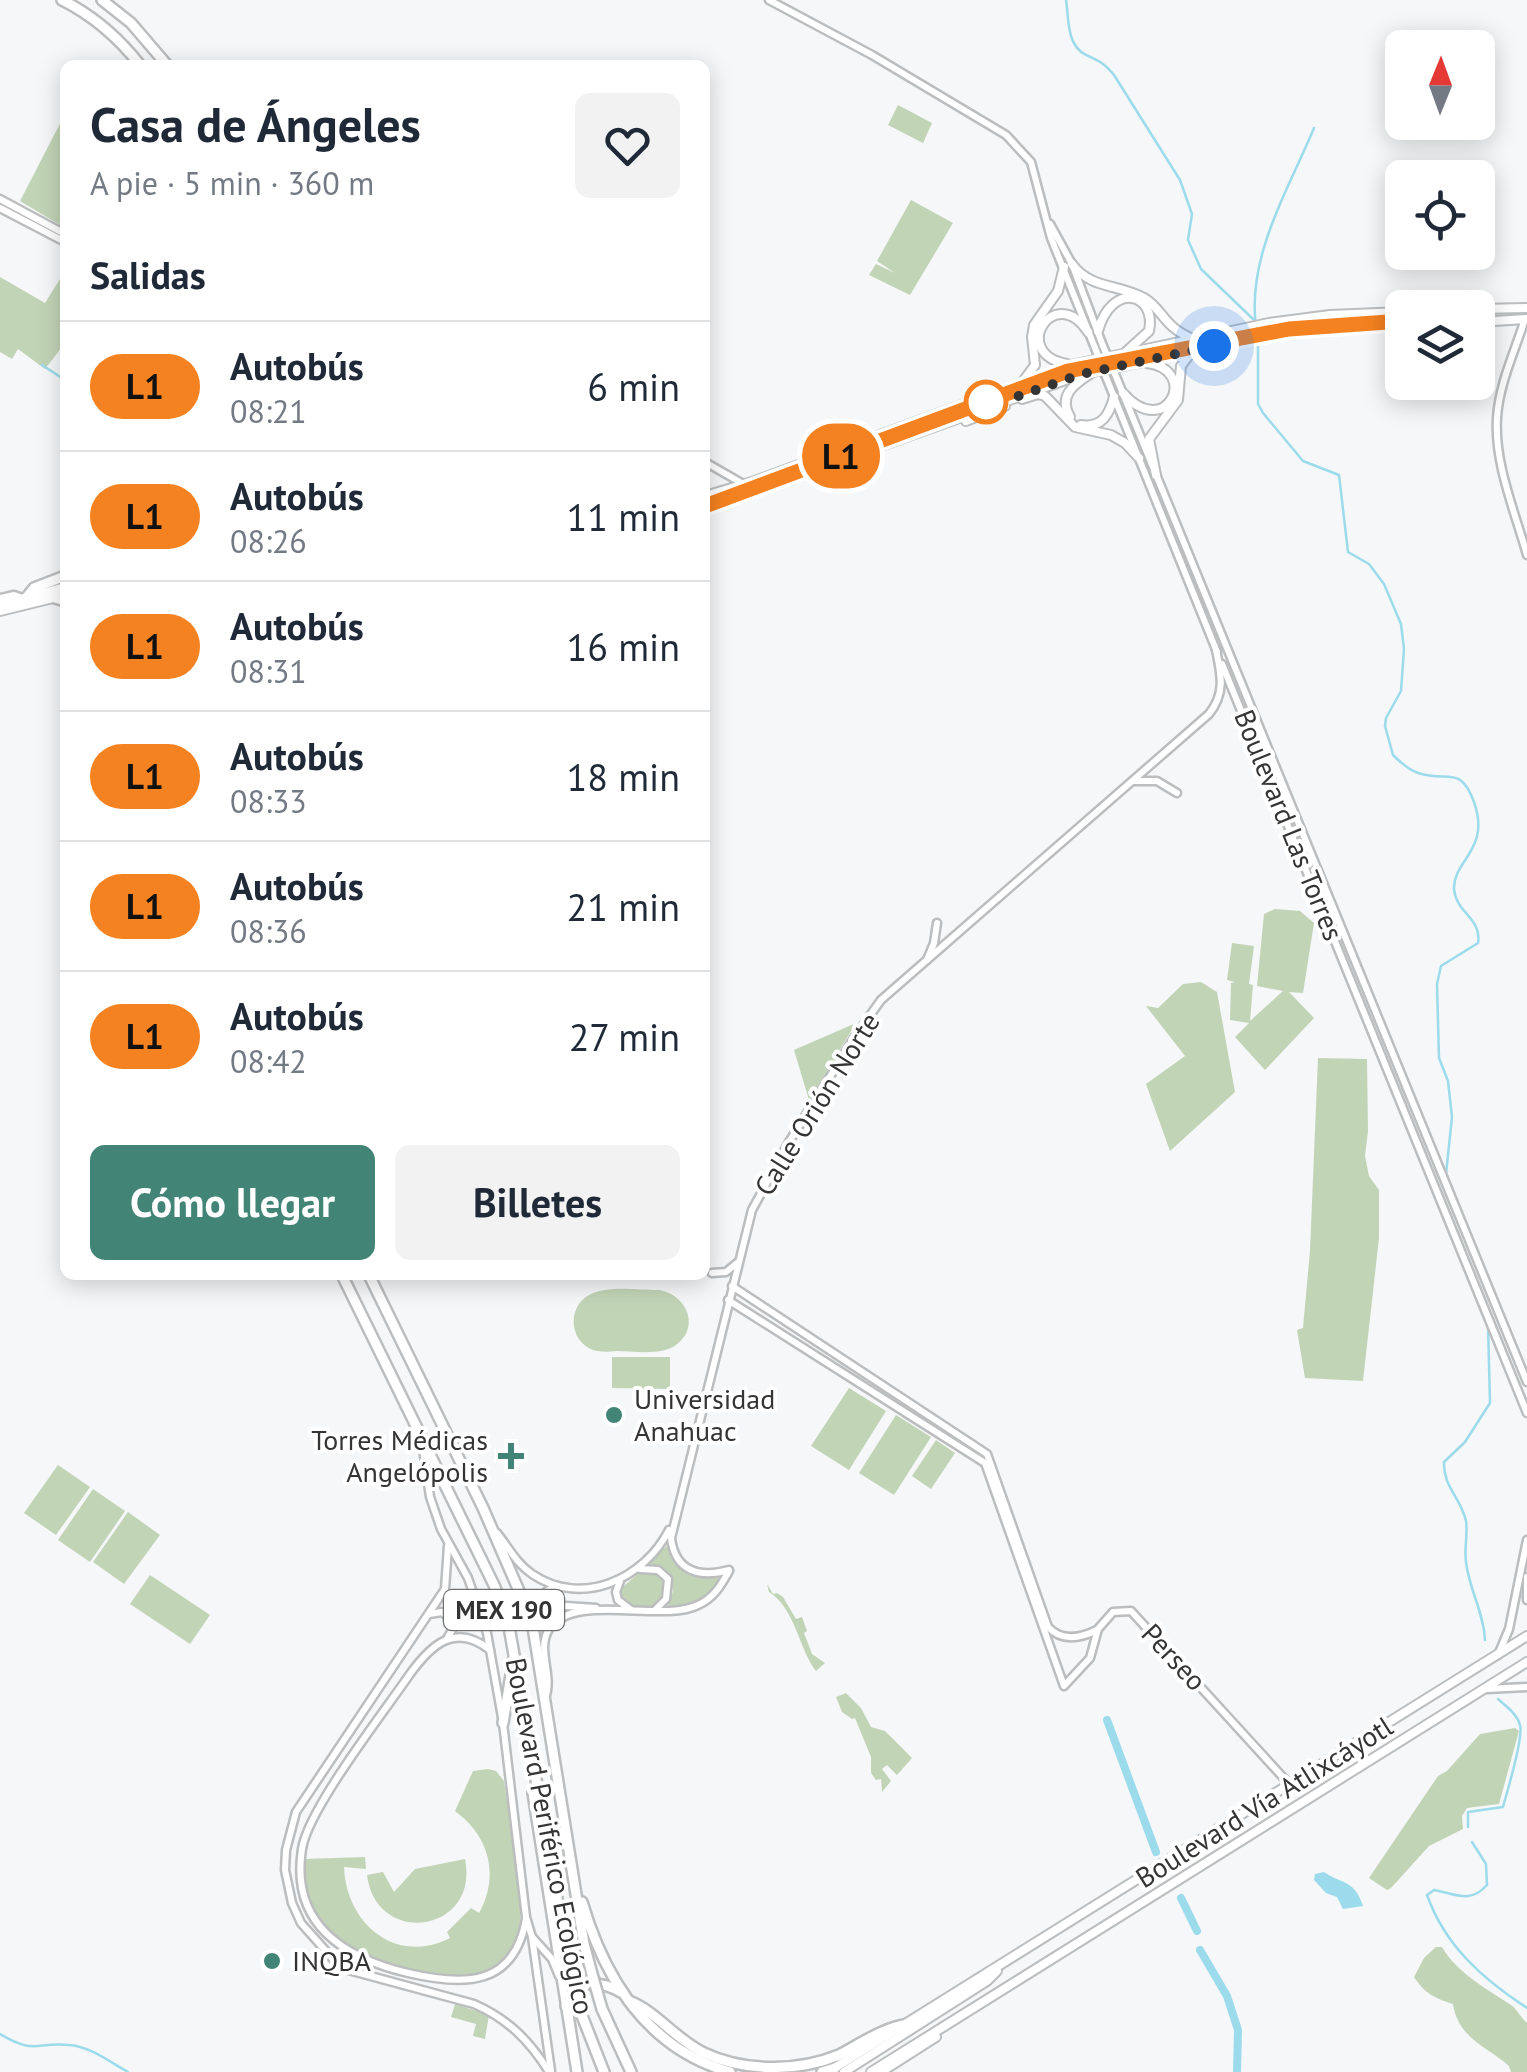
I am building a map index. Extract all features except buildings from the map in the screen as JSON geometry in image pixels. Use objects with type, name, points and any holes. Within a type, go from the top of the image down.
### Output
[{"type":"highway","points":[[62,0],[87,12],[136,60]]},
{"type":"highway","points":[[102,0],[131,23],[163,60]]},
{"type":"highway","points":[[25,598],[34,588],[60,578]]},
{"type":"highway","name":"Boulevard Periférico Ecológico","points":[[344,1280],[508,1621],[565,1977],[604,2072]]},
{"type":"highway","name":"Boulevard Periférico Ecológico","points":[[372,1280],[532,1621],[584,1944],[602,2010],[631,2072]]},
{"type":"highway","points":[[503,1723],[515,1654]]},
{"type":"highway","points":[[552,1752],[560,1776],[582,1902],[597,1947],[624,1996],[646,2026],[669,2044],[702,2063],[730,2072]]},
{"type":"highway","points":[[565,1977],[566,2009],[577,2072]]},
{"type":"highway","points":[[566,2009],[570,1993],[585,1985],[604,1984],[641,2005],[678,2038],[704,2053],[760,2068],[816,2064],[878,2032],[908,2024]]},
{"type":"highway","points":[[822,2072],[836,2071]]},
{"type":"main road","points":[[1024,381],[1035,365],[1034,325],[1058,291],[1068,266],[1090,281],[1143,298],[1171,328],[1193,339]]},
{"type":"main road","points":[[1071,364],[1052,360],[1042,352],[1038,335],[1043,324],[1052,316],[1067,314],[1093,332],[1112,302],[1126,298],[1141,303],[1150,316],[1148,331],[1126,352]]},
{"type":"main road","points":[[1495,309],[1527,308]]},
{"type":"main road","points":[[710,495],[1071,364],[1269,324],[1330,315],[1385,313]]},
{"type":"main road","points":[[1495,321],[1526,319]]},
{"type":"main road","points":[[710,508],[1096,370],[1263,337],[1385,326]]},
{"type":"main road","points":[[1156,475],[1149,439],[1178,400],[1181,366],[1192,351]]},
{"type":"main road","points":[[1096,370],[1068,391],[1068,416],[1078,424],[1096,424],[1106,418],[1119,395],[1150,411],[1164,408],[1173,396],[1174,381],[1166,368],[1138,362]]},
{"type":"main road","points":[[876,450],[1038,394],[1055,403],[1075,427],[1125,443],[1138,458]]},
{"type":"main road","points":[[0,605],[60,588]]},
{"type":"main road","points":[[0,605],[60,598]]},
{"type":"main road","name":"Boulevard Vía Atlixcáyotl","points":[[836,2071],[984,1974],[1000,1968],[1527,1636]]},
{"type":"main road","name":"Boulevard Vía Atlixcáyotl","points":[[871,2072],[1527,1662]]},
{"type":"main road","name":"Boulevard Vía Atlixcáyotl","points":[[836,2071],[987,1981],[1000,1968]]},
{"type":"main road","name":"Boulevard Vía Atlixcáyotl","points":[[881,2072],[992,2002],[1004,1987]]},
{"type":"street","name":"Boulevard Las Torres","points":[[769,0],[872,55],[1006,135],[1031,162],[1050,224],[1099,347],[1156,475],[1527,1382]]},
{"type":"street","points":[[0,199],[60,231]]},
{"type":"street","points":[[0,208],[60,239]]},
{"type":"street","points":[[1526,319],[1497,414],[1504,478],[1527,555]]},
{"type":"street","name":"Boulevard Las Torres","points":[[1119,395],[1138,458],[1527,1413]]},
{"type":"street","points":[[710,465],[744,485],[749,496]]},
{"type":"street","name":"Calle Orión Norte","points":[[672,1546],[673,1522],[752,1210],[789,1142],[881,1000],[1216,705],[1222,685],[1216,650]]},
{"type":"street","points":[[1134,781],[1158,782],[1177,794]]},
{"type":"street","points":[[925,964],[934,943],[936,923]]},
{"type":"street","points":[[712,1272],[726,1272],[738,1262]]},
{"type":"street","points":[[732,1286],[991,1458],[1048,1627],[1053,1633],[1071,1638],[1098,1630]]},
{"type":"street","points":[[728,1300],[918,1419],[923,1410]]},
{"type":"street","name":"Perseo","points":[[918,1419],[985,1463],[1064,1686],[1090,1658],[1098,1630],[1113,1612],[1132,1611],[1290,1785]]},
{"type":"street","points":[[422,1441],[430,1497],[448,1546],[478,1603],[491,1651],[550,2072]]},
{"type":"street","name":"Calle Orión Norte","points":[[638,1569],[662,1543],[673,1522]]},
{"type":"street","points":[[492,1529],[527,1571],[558,1586],[587,1588],[621,1580],[638,1569],[655,1569],[668,1579],[666,1599],[655,1610]]},
{"type":"street","points":[[1497,1656],[1509,1629],[1527,1540]]},
{"type":"street","points":[[545,1699],[549,1688],[544,1646],[549,1629],[570,1614],[698,1606],[716,1593],[727,1574],[699,1574],[682,1565],[672,1546],[662,1543]]},
{"type":"street","points":[[448,1546],[446,1589],[289,1826],[285,1859],[292,1903],[306,1930],[341,1968],[494,2013],[520,2032],[550,2072]]},
{"type":"street","points":[[1527,1576],[1527,1600]]},
{"type":"street","points":[[621,1580],[616,1596],[632,1610]]},
{"type":"street","points":[[558,1586],[547,1591],[551,1605],[606,1612]]},
{"type":"street","points":[[429,1614],[442,1612],[450,1618],[452,1630],[446,1640]]},
{"type":"street","name":"Boulevard Periférico Ecológico","points":[[491,1651],[480,1642],[459,1637],[427,1650],[310,1826],[301,1868],[307,1900],[318,1922],[342,1949],[369,1963],[433,1979],[476,1980],[504,1964],[519,1946],[526,1917]]},
{"type":"street","points":[[384,1684],[394,1683],[397,1693]]},
{"type":"street","points":[[1480,1690],[1527,1686]]},
{"type":"street","points":[[292,1903],[302,1906],[307,1900]]},
{"type":"street","points":[[532,1937],[565,1977]]},
{"type":"street","points":[[430,1993],[435,1987],[433,1979]]},
{"type":"street","points":[[446,1997],[443,1989],[449,1982]]},
{"type":"green space","points":[[898,105],[932,123],[923,143],[888,125]]},
{"type":"green space","points":[[60,124],[60,225],[20,201]]},
{"type":"green space","points":[[911,200],[953,223],[910,295],[869,275],[876,264],[895,273],[877,261]]},
{"type":"green space","points":[[0,277],[45,303],[60,279],[60,350],[45,369],[18,349],[12,359],[0,352]]},
{"type":"green space","points":[[1275,909],[1300,911],[1314,923],[1303,993],[1289,992],[1314,1018],[1265,1070],[1235,1037],[1249,1023],[1230,1020],[1231,983],[1235,982],[1227,980],[1232,943],[1254,946],[1250,1021],[1283,991],[1257,986],[1264,914]]},
{"type":"green space","points":[[1201,982],[1217,992],[1235,1092],[1170,1151],[1146,1084],[1185,1056],[1146,1006],[1158,1008],[1183,984]]},
{"type":"green space","points":[[856,1023],[809,1100],[794,1050]]},
{"type":"green space","points":[[1318,1058],[1367,1059],[1365,1156],[1369,1176],[1379,1190],[1379,1238],[1363,1381],[1305,1378],[1297,1330],[1303,1328],[1310,1251]]},
{"type":"green space","points":[[613,1289],[658,1290],[676,1297],[687,1312],[688,1329],[676,1345],[655,1352],[593,1350],[575,1332],[577,1307],[589,1295]]},
{"type":"green space","points":[[612,1357],[670,1357],[670,1389],[612,1388]]},
{"type":"green space","points":[[849,1388],[886,1411],[849,1470],[811,1446]]},
{"type":"green space","points":[[896,1415],[931,1437],[894,1495],[859,1473]]},
{"type":"green space","points":[[936,1440],[955,1453],[931,1489],[912,1476]]},
{"type":"green space","points":[[58,1465],[90,1487],[56,1535],[24,1513]]},
{"type":"green space","points":[[93,1489],[125,1511],[90,1562],[58,1540]]},
{"type":"green space","points":[[128,1512],[160,1535],[124,1584],[93,1562]]},
{"type":"green space","points":[[668,1545],[687,1570],[718,1578],[709,1594],[691,1604],[668,1606],[673,1591],[670,1576],[648,1562]]},
{"type":"green space","points":[[651,1570],[666,1581],[664,1599],[653,1607],[631,1608],[623,1602],[619,1590],[639,1573]]},
{"type":"green space","points":[[150,1575],[210,1615],[190,1644],[130,1604]]},
{"type":"green space","points":[[767,1584],[773,1594],[783,1597],[796,1619],[802,1617],[812,1654],[825,1663],[816,1671],[791,1618],[769,1592]]},
{"type":"green space","points":[[846,1693],[861,1708],[871,1727],[885,1731],[912,1758],[897,1775],[887,1765],[882,1769],[891,1781],[882,1792],[881,1779],[876,1780],[871,1773],[871,1757],[855,1718],[842,1712],[836,1697]]},
{"type":"green space","points":[[1515,1728],[1519,1731],[1499,1804],[1467,1808],[1462,1816],[1463,1829],[1429,1846],[1391,1888],[1387,1890],[1369,1878],[1438,1776],[1480,1734]]},
{"type":"green space","points":[[473,1771],[496,1771],[504,1781],[519,1880],[518,1934],[506,1957],[486,1971],[461,1978],[433,1977],[376,1962],[333,1936],[310,1901],[304,1859],[365,1857],[366,1869],[344,1867],[347,1887],[364,1921],[393,1943],[411,1947],[430,1945],[450,1938],[447,1932],[471,1908],[479,1913],[489,1885],[488,1857],[476,1832],[455,1811]]},
{"type":"green space","points":[[465,1859],[465,1884],[457,1903],[443,1916],[425,1922],[406,1922],[388,1914],[374,1898],[367,1875],[383,1872],[394,1892],[415,1869]]},
{"type":"green space","points":[[1436,1947],[1442,1947],[1464,1973],[1513,2007],[1527,2023],[1527,2072],[1511,2072],[1509,2066],[1467,2033],[1453,2004],[1431,1995],[1418,1983],[1414,1977],[1424,1958]]},
{"type":"green space","points":[[455,2004],[489,2015],[485,2039],[473,2036],[476,2024],[451,2017]]},
{"type":"water","points":[[1324,1872],[1352,1887],[1363,1906],[1343,1909],[1337,1897],[1326,1893],[1314,1880],[1315,1874]]},
{"type":"waterway","points":[[1066,0],[1075,45],[1114,75],[1180,180],[1192,214],[1188,240],[1201,269],[1253,319]]},
{"type":"waterway","points":[[1257,335],[1256,281],[1262,255],[1280,203],[1314,128]]},
{"type":"waterway","points":[[1258,343],[1258,404],[1303,461],[1339,475],[1348,552],[1369,564],[1384,584],[1401,624],[1401,691],[1385,726],[1393,755],[1418,773],[1452,777],[1464,783],[1478,818],[1475,843],[1459,870],[1454,889],[1459,904],[1476,927],[1478,943],[1441,966],[1437,984],[1439,1058],[1448,1081],[1452,1117],[1446,1174]]},
{"type":"waterway","points":[[42,365],[60,377]]},
{"type":"waterway","points":[[1485,1640],[1466,1562],[1466,1521],[1446,1479],[1444,1462],[1465,1442],[1490,1403],[1488,1323]]},
{"type":"waterway","points":[[1468,1827],[1468,1812],[1503,1807],[1520,1741],[1520,1725],[1498,1699]]},
{"type":"waterway","points":[[1107,1720],[1156,1852]]},
{"type":"waterway","points":[[1472,1842],[1486,1864],[1487,1885],[1469,1896],[1434,1890],[1427,1895],[1444,1930],[1467,1960],[1527,2008]]},
{"type":"waterway","points":[[1181,1898],[1197,1931]]},
{"type":"waterway","points":[[1200,1950],[1227,1996],[1238,2030],[1237,2072]]},
{"type":"waterway","points":[[0,2034],[28,2046],[84,2048],[128,2072]]},
{"type":"bus line","name":"L1","points":[[710,504],[1068,371],[1289,329],[1385,322]]},
{"type":"place","name":"Universidad Anahuac","points":[[614,1415]]},
{"type":"place","name":"Torres Médicas Angelópolis","points":[[511,1456]]},
{"type":"place","name":"INQBA","points":[[272,1961]]},
{"type":"route","points":[[986,402],[990,406],[1082,374],[1214,346]]}]
